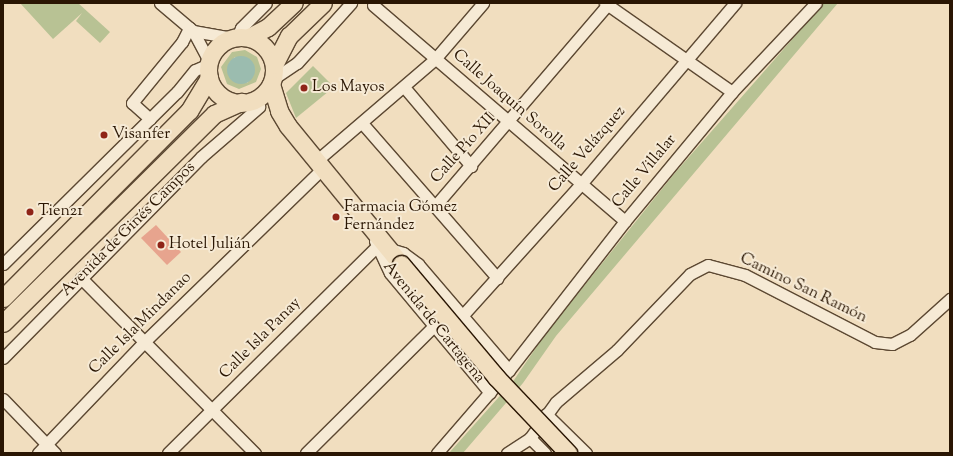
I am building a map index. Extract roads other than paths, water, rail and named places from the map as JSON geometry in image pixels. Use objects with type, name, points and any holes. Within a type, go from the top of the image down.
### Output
[{"type":"main road","points":[[3,298],[189,111],[218,46],[268,27],[294,3]]},
{"type":"main road","points":[[249,104],[261,96],[272,76],[289,36],[323,3]]},
{"type":"main road","points":[[239,37],[266,47],[279,111],[288,126]]},
{"type":"main road","points":[[209,68],[221,96],[249,104],[288,126]]},
{"type":"main road","name":"Avenida de Ginés Campos","points":[[3,323],[214,114],[249,104]]},
{"type":"main road","name":"Avenida de Cartagena","points":[[288,126],[318,166],[371,229],[382,248],[401,264],[496,377],[568,453]]},
{"type":"street","points":[[3,264],[7,252],[150,119],[195,70],[209,68],[191,29],[160,3]]},
{"type":"street","points":[[191,29],[239,37],[241,28],[266,3]]},
{"type":"street","points":[[272,76],[297,63],[351,3]]},
{"type":"street","name":"Calle Isla Mindanao","points":[[38,453],[143,342],[318,166],[362,123],[435,59],[482,3]]},
{"type":"street","name":"Calle Velázquez","points":[[462,316],[581,184],[735,3]]},
{"type":"street","name":"Calle Villalar","points":[[437,453],[509,370],[625,221],[732,92],[816,3]]},
{"type":"street","points":[[607,4],[732,92]]},
{"type":"street","name":"Calle Pío XII","points":[[435,206],[509,123],[607,4]]},
{"type":"street","name":"Calle Joaquín Sorolla","points":[[373,5],[625,221]]},
{"type":"street","points":[[150,119],[132,103],[191,29]]},
{"type":"street","points":[[404,87],[471,166]]},
{"type":"street","name":"Avenida de Ginés Campos","points":[[3,358],[200,157],[249,104]]},
{"type":"street","points":[[362,123],[496,278]]},
{"type":"street","name":"Avenida de Cartagena","points":[[382,248],[403,253],[418,264],[509,370]]},
{"type":"street","name":"Avenida de Cartagena","points":[[382,248],[390,273],[490,392]]},
{"type":"street","name":"Calle Isla Panay","points":[[168,453],[211,410],[382,248]]},
{"type":"street","name":"Camino San Ramón","points":[[530,438],[546,414],[617,350],[690,274],[708,265],[745,275],[875,342],[892,344],[910,335],[950,299]]},
{"type":"street","points":[[81,278],[255,453]]},
{"type":"street","points":[[306,453],[434,326]]},
{"type":"street","points":[[3,399],[55,453]]},
{"type":"street","points":[[546,414],[586,453]]},
{"type":"street","points":[[507,453],[530,438],[545,453]]},
{"type":"place","name":"Los Mayos","points":[[304,88]]},
{"type":"place","name":"Visanfer","points":[[104,135]]},
{"type":"place","name":"Tien21","points":[[30,212]]},
{"type":"place","name":"Farmacia Gómez Fernández","points":[[336,217]]},
{"type":"place","name":"Hotel Julián","points":[[161,245]]}]
